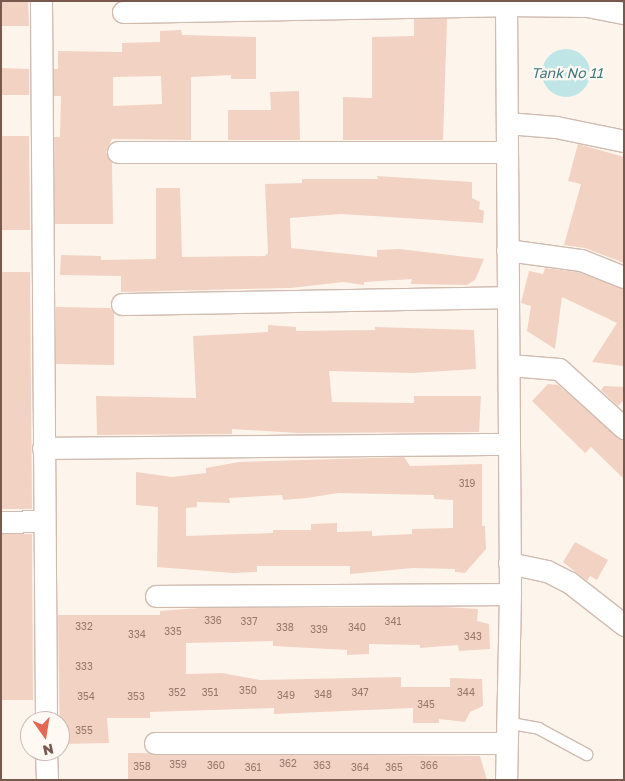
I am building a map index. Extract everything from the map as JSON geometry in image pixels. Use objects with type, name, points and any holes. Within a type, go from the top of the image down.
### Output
[{"type":"street","points":[[41,1],[46,711]]},
{"type":"street","points":[[506,3],[510,594],[504,743],[506,780]]},
{"type":"street","points":[[123,12],[506,3],[587,6],[624,13]]},
{"type":"street","points":[[506,123],[556,127],[624,141]]},
{"type":"street","points":[[118,152],[507,152]]},
{"type":"street","points":[[508,250],[581,260],[624,277]]},
{"type":"street","points":[[122,304],[508,297]]},
{"type":"street","points":[[509,365],[559,369],[624,428]]},
{"type":"street","points":[[44,448],[509,444]]},
{"type":"street","points":[[1,522],[44,521]]},
{"type":"street","points":[[509,563],[547,570],[569,582],[624,625]]},
{"type":"street","points":[[156,596],[510,594]]},
{"type":"street","points":[[155,743],[504,743]]},
{"type":"street","points":[[46,761],[46,780]]},
{"type":"lane","points":[[505,722],[538,728],[586,754]]},
{"type":"water","name":"Tank No 11","points":[[566,49],[575,51],[583,56],[588,64],[590,73],[588,82],[583,90],[575,95],[566,97],[557,95],[549,90],[544,82],[542,73],[544,64],[549,56],[557,51]]},
{"type":"building","points":[[1,1],[28,1],[29,26],[1,26]]},
{"type":"building","points":[[414,19],[447,19],[443,140],[343,140],[343,97],[372,98],[372,37],[414,36]]},
{"type":"building","points":[[181,30],[182,35],[256,37],[256,79],[231,79],[231,75],[191,77],[191,140],[112,139],[106,152],[112,163],[113,224],[55,224],[54,137],[60,137],[61,96],[54,96],[54,69],[58,69],[58,51],[122,52],[122,43],[160,42],[160,31]],"holes":[[[161,76],[162,104],[113,106],[113,77]]]},
{"type":"building","points":[[1,68],[29,69],[29,95],[1,95]]},
{"type":"building","points":[[299,91],[300,140],[228,140],[228,110],[271,110],[270,92]]},
{"type":"building","points":[[1,136],[29,136],[30,230],[1,230]]},
{"type":"building","points":[[578,144],[624,157],[624,263],[585,248],[564,245],[581,184],[568,181]]},
{"type":"building","points":[[377,176],[472,182],[472,198],[480,202],[479,209],[484,211],[483,223],[341,214],[290,218],[291,248],[377,257],[377,250],[399,249],[484,259],[475,280],[467,285],[411,284],[412,279],[364,282],[364,285],[343,282],[291,288],[121,292],[121,276],[60,275],[61,255],[101,256],[101,260],[156,259],[156,188],[180,188],[182,257],[265,256],[268,253],[265,184],[302,183],[302,179],[378,179]]},
{"type":"building","points":[[545,268],[578,272],[624,289],[624,366],[592,362],[617,323],[562,297],[555,349],[527,331],[531,306],[521,303],[529,271],[543,274]]},
{"type":"building","points":[[1,272],[30,272],[32,509],[1,509]]},
{"type":"building","points":[[56,307],[110,308],[114,313],[114,365],[56,364]]},
{"type":"building","points":[[268,325],[296,327],[296,331],[375,330],[375,327],[474,330],[476,369],[413,373],[329,371],[332,402],[414,403],[414,396],[481,396],[479,432],[298,433],[232,429],[232,434],[97,435],[96,396],[196,398],[193,336],[268,332]]},
{"type":"building","points":[[548,384],[558,385],[624,441],[624,479],[591,447],[585,453],[532,401]]},
{"type":"building","points":[[604,386],[624,387],[624,400],[618,406],[601,390]]},
{"type":"building","points":[[404,457],[410,466],[482,464],[482,526],[485,526],[486,549],[465,573],[455,572],[455,569],[413,568],[350,574],[350,566],[257,566],[257,572],[233,573],[157,567],[158,507],[136,505],[136,472],[172,477],[206,473],[206,468],[239,462]],"holes":[[[338,493],[434,495],[434,499],[453,500],[453,528],[412,529],[412,534],[372,536],[372,531],[337,532],[337,523],[311,524],[311,530],[273,530],[273,533],[186,536],[186,508],[197,507],[197,502],[230,503],[229,498],[282,495],[283,500]]]},
{"type":"building","points":[[1,534],[32,534],[33,700],[1,700]]},
{"type":"building","points":[[575,542],[608,560],[597,580],[590,576],[587,581],[563,562]]},
{"type":"building","points":[[444,607],[478,609],[477,621],[489,624],[490,649],[459,651],[458,645],[420,648],[420,645],[369,644],[369,654],[347,655],[347,650],[273,646],[273,641],[186,643],[186,674],[222,673],[260,680],[401,677],[401,687],[450,687],[450,678],[482,679],[483,706],[470,712],[465,722],[439,719],[439,723],[413,723],[413,708],[274,714],[274,708],[150,712],[150,718],[107,718],[109,743],[70,744],[70,711],[59,711],[58,615],[160,615],[160,611],[199,608]]},
{"type":"building","points":[[128,753],[480,756],[487,780],[128,780]]}]
